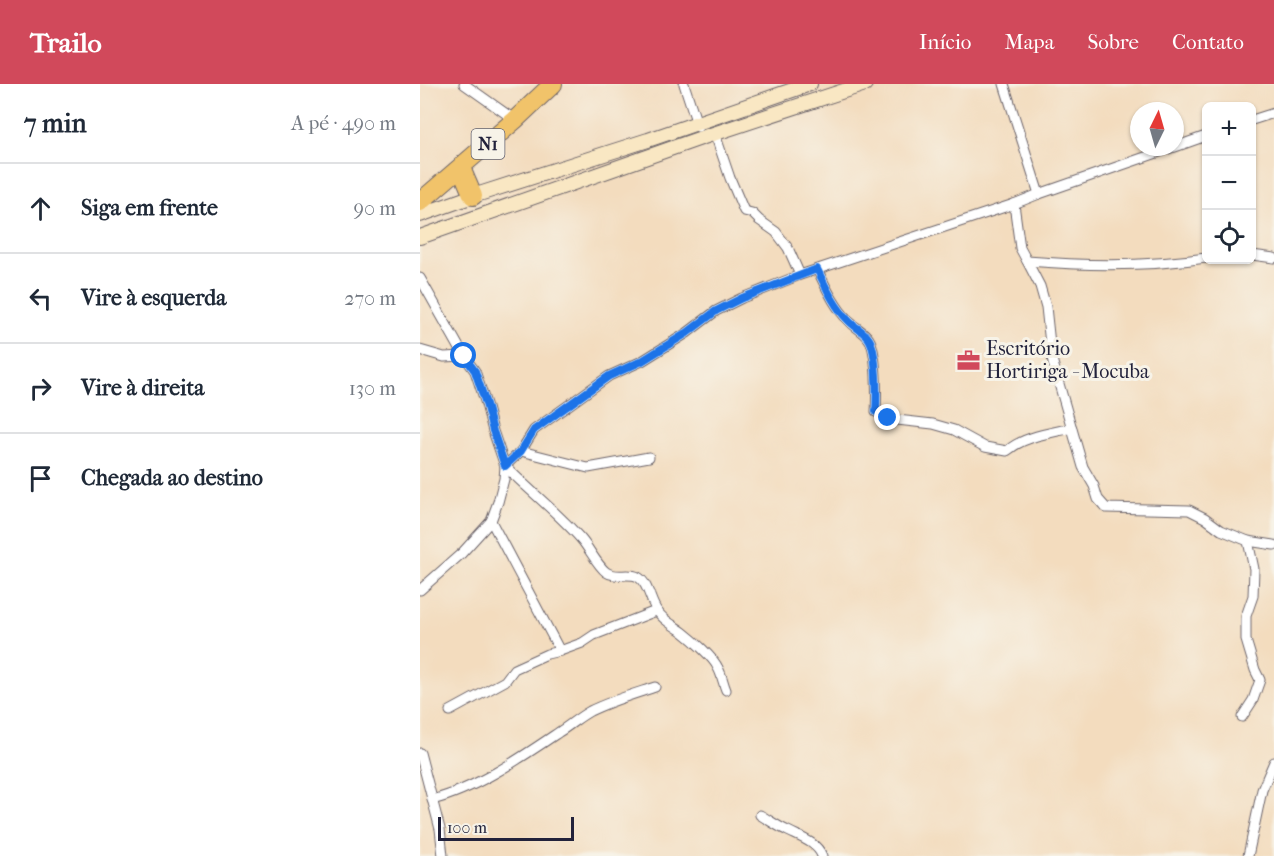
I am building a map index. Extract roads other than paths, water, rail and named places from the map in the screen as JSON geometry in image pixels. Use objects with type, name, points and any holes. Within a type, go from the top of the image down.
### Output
[{"type":"highway","name":"N1","points":[[420,202],[553,84]]},
{"type":"highway","points":[[461,168],[474,196]]},
{"type":"street","points":[[465,84],[515,120]]},
{"type":"street","points":[[684,84],[701,138]]},
{"type":"street","points":[[420,215],[810,84]]},
{"type":"street","points":[[420,237],[701,138],[865,84]]},
{"type":"street","points":[[1004,84],[1039,194]]},
{"type":"street","points":[[781,94],[787,109]]},
{"type":"street","points":[[1256,118],[1274,113]]},
{"type":"street","points":[[715,134],[744,211],[752,213],[776,232],[788,248],[800,274]]},
{"type":"street","points":[[1184,144],[1202,137]]},
{"type":"street","points":[[648,140],[653,156]]},
{"type":"street","points":[[505,466],[521,451],[534,430],[609,376],[642,361],[687,333],[716,311],[742,298],[800,274],[1014,204],[1149,156]]},
{"type":"street","points":[[1014,204],[1020,249],[1040,286],[1046,307],[1053,363],[1083,467],[1094,486],[1098,500],[1106,508],[1189,510],[1221,530],[1248,541],[1274,545]]},
{"type":"street","points":[[1256,256],[1274,258]]},
{"type":"street","points":[[1027,261],[1117,265],[1202,259]]},
{"type":"street","points":[[817,269],[836,306],[869,339],[874,351],[876,412],[897,420],[933,424],[954,430],[985,447],[1007,451],[1015,443],[1072,428]]},
{"type":"street","points":[[420,278],[464,356],[475,371],[505,466],[504,479],[491,521],[462,553],[420,590]]},
{"type":"street","points":[[420,350],[444,357],[464,356]]},
{"type":"street","points":[[521,451],[588,468],[649,457]]},
{"type":"street","points":[[505,466],[540,497],[582,540],[607,572],[615,575],[636,576],[642,581],[656,610],[662,617],[685,633],[716,664],[726,690]]},
{"type":"street","points":[[491,521],[560,651]]},
{"type":"street","points":[[1242,717],[1253,700],[1260,680],[1246,640],[1246,616],[1253,596],[1254,570],[1248,541]]},
{"type":"street","points":[[450,711],[505,681],[514,669],[547,654],[582,643],[594,635],[656,610]]},
{"type":"street","points":[[432,800],[464,789],[508,765],[589,712],[655,687]]},
{"type":"street","points":[[420,753],[440,828],[443,856]]},
{"type":"street","points":[[1248,856],[1262,790],[1274,762]]},
{"type":"street","points":[[760,815],[804,839],[819,850],[822,856]]},
{"type":"place","name":"Escritório Hortiriga - Mocuba","points":[[968,360]]}]
